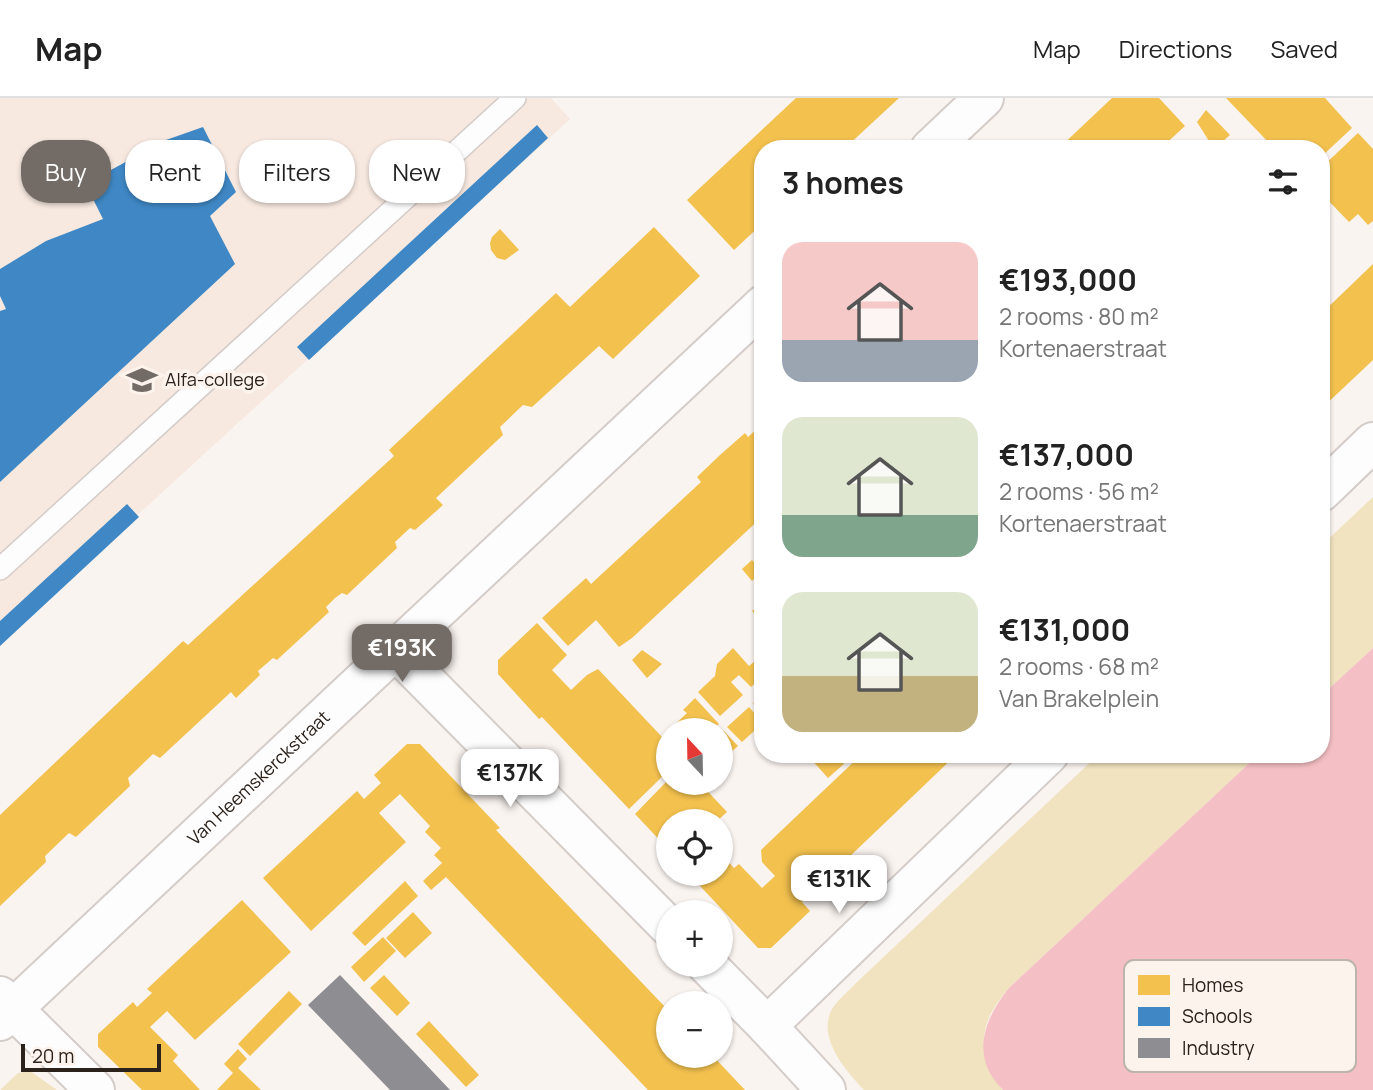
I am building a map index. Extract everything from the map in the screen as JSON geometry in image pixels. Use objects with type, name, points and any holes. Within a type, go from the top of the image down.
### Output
[{"type":"street","points":[[940,140],[984,98]]},
{"type":"street","name":"Van Heemskerckstraat","points":[[4,1008],[395,650],[754,313]]},
{"type":"street","points":[[1330,483],[1373,442]]},
{"type":"street","points":[[395,650],[656,914]]},
{"type":"street","points":[[767,1026],[1040,763]]},
{"type":"street","points":[[719,977],[826,1090]]},
{"type":"street","points":[[4,1008],[95,1090]]},
{"type":"lane","points":[[0,569],[515,98]]},
{"type":"shaded area","name":"Alfa-college","points":[[0,98],[551,98],[570,119],[0,641]]},
{"type":"shaded area","points":[[1373,497],[1373,648],[1330,688],[1330,538]]},
{"type":"shaded area","points":[[1373,648],[1373,1090],[1003,1090],[986,1065],[984,1039],[992,1013],[1009,988],[1249,763],[1330,763],[1330,688]]},
{"type":"shaded area","points":[[1089,763],[1249,763],[1002,997],[990,1015],[984,1043],[990,1070],[1003,1090],[864,1090],[842,1064],[828,1032],[831,1011],[854,985]]},
{"type":"shaded area","points":[[30,1071],[57,1090],[0,1090],[18,1073]]},
{"type":"building: Homes","points":[[796,98],[899,98],[854,140],[754,140],[754,231],[734,250],[687,200]]},
{"type":"building: Homes","points":[[1112,98],[1159,98],[1185,126],[1170,140],[1068,140]]},
{"type":"building: Homes","points":[[1226,98],[1325,98],[1352,128],[1330,149],[1330,140],[1266,140]]},
{"type":"building: Homes","points":[[1206,110],[1230,135],[1224,140],[1208,140],[1197,122]]},
{"type":"building: Homes","points":[[1358,133],[1373,149],[1373,221],[1368,225],[1358,214],[1349,222],[1330,202],[1330,159]]},
{"type":"building: Homes","points":[[654,227],[700,276],[613,359],[599,346],[532,407],[523,405],[500,427],[503,435],[436,498],[443,505],[415,530],[410,528],[395,542],[397,548],[347,595],[342,593],[335,598],[326,607],[329,612],[277,660],[273,658],[258,671],[260,675],[236,698],[231,692],[160,758],[153,754],[128,778],[130,786],[76,837],[69,833],[45,856],[46,862],[0,906],[0,815],[183,641],[188,645],[394,456],[389,450],[556,293],[570,307]]},
{"type":"building: Homes","points":[[500,229],[519,250],[505,260],[497,258],[491,250],[492,237]]},
{"type":"building: Homes","points":[[1373,264],[1373,360],[1330,401],[1330,305]]},
{"type":"building: Homes","points":[[754,431],[754,524],[619,647],[596,620],[568,646],[542,618],[586,578],[591,584],[701,482],[697,477],[720,455],[745,433],[748,437]]},
{"type":"building: Homes","points":[[752,560],[754,562],[752,581],[742,569]]},
{"type":"building: Homes","points":[[537,623],[567,655],[552,670],[571,690],[598,669],[656,731],[656,783],[629,809],[498,674],[498,660]]},
{"type":"building: Homes","points":[[733,648],[749,666],[754,662],[754,684],[751,687],[739,675],[731,682],[743,695],[720,716],[698,692],[715,676],[717,664]]},
{"type":"building: Homes","points":[[642,650],[662,664],[647,678],[632,660]]},
{"type":"building: Homes","points":[[695,698],[713,718],[682,718],[687,713],[683,710]]},
{"type":"building: Homes","points":[[749,707],[754,713],[754,731],[742,742],[733,733],[733,722]]},
{"type":"building: Homes","points":[[407,744],[420,744],[500,828],[496,830],[656,997],[656,1068],[724,1068],[745,1090],[648,1090],[446,877],[431,890],[423,881],[442,863],[434,855],[441,848],[425,832],[430,826],[400,794],[379,813],[406,842],[311,931],[263,878],[357,791],[364,799],[381,783],[374,775]]},
{"type":"building: Homes","points":[[814,763],[843,763],[844,764],[828,778]]},
{"type":"building: Homes","points":[[853,763],[948,763],[802,902],[810,911],[771,948],[758,948],[733,921],[733,900],[713,900],[700,886],[733,886],[733,867],[739,864],[762,888],[775,876],[762,862],[761,850]]},
{"type":"building: Homes","points":[[656,792],[656,795],[711,795],[724,809],[656,809],[656,836],[635,814]]},
{"type":"building: Homes","points":[[405,881],[418,896],[365,946],[352,933]]},
{"type":"building: Homes","points":[[242,900],[291,952],[195,1040],[167,1011],[150,1027],[178,1055],[173,1061],[200,1090],[142,1090],[98,1047],[98,1034],[133,1002],[137,1007],[152,993],[147,989]]},
{"type":"building: Homes","points":[[413,912],[432,933],[405,958],[386,938]]},
{"type":"building: Homes","points":[[383,937],[396,951],[364,982],[351,967]]},
{"type":"building: Homes","points":[[384,975],[410,1003],[397,1016],[370,988]]},
{"type":"building: Homes","points":[[289,991],[302,1004],[250,1056],[238,1044]]},
{"type":"building: Homes","points":[[429,1021],[479,1075],[466,1087],[416,1034]]},
{"type":"building: Homes","points":[[238,1049],[247,1059],[238,1068],[261,1090],[217,1090],[233,1073],[224,1064]]},
{"type":"building: Schools","points":[[537,125],[548,138],[309,360],[297,347],[453,203],[465,203],[465,192]]},
{"type":"building: Schools","points":[[203,127],[210,140],[166,140]]},
{"type":"building: Schools","points":[[125,162],[125,203],[224,203],[210,216],[235,264],[0,482],[0,311],[6,309],[0,296],[0,269],[46,241],[103,219],[95,203],[111,203],[111,170]]},
{"type":"building: Schools","points":[[225,170],[236,192],[225,202]]},
{"type":"building: Schools","points":[[127,504],[139,517],[0,646],[0,621]]},
{"type":"building: Industry","points":[[340,975],[450,1090],[390,1090],[308,1005]]},
{"type":"place","name":"Alfa-college","points":[[142,380]]}]
